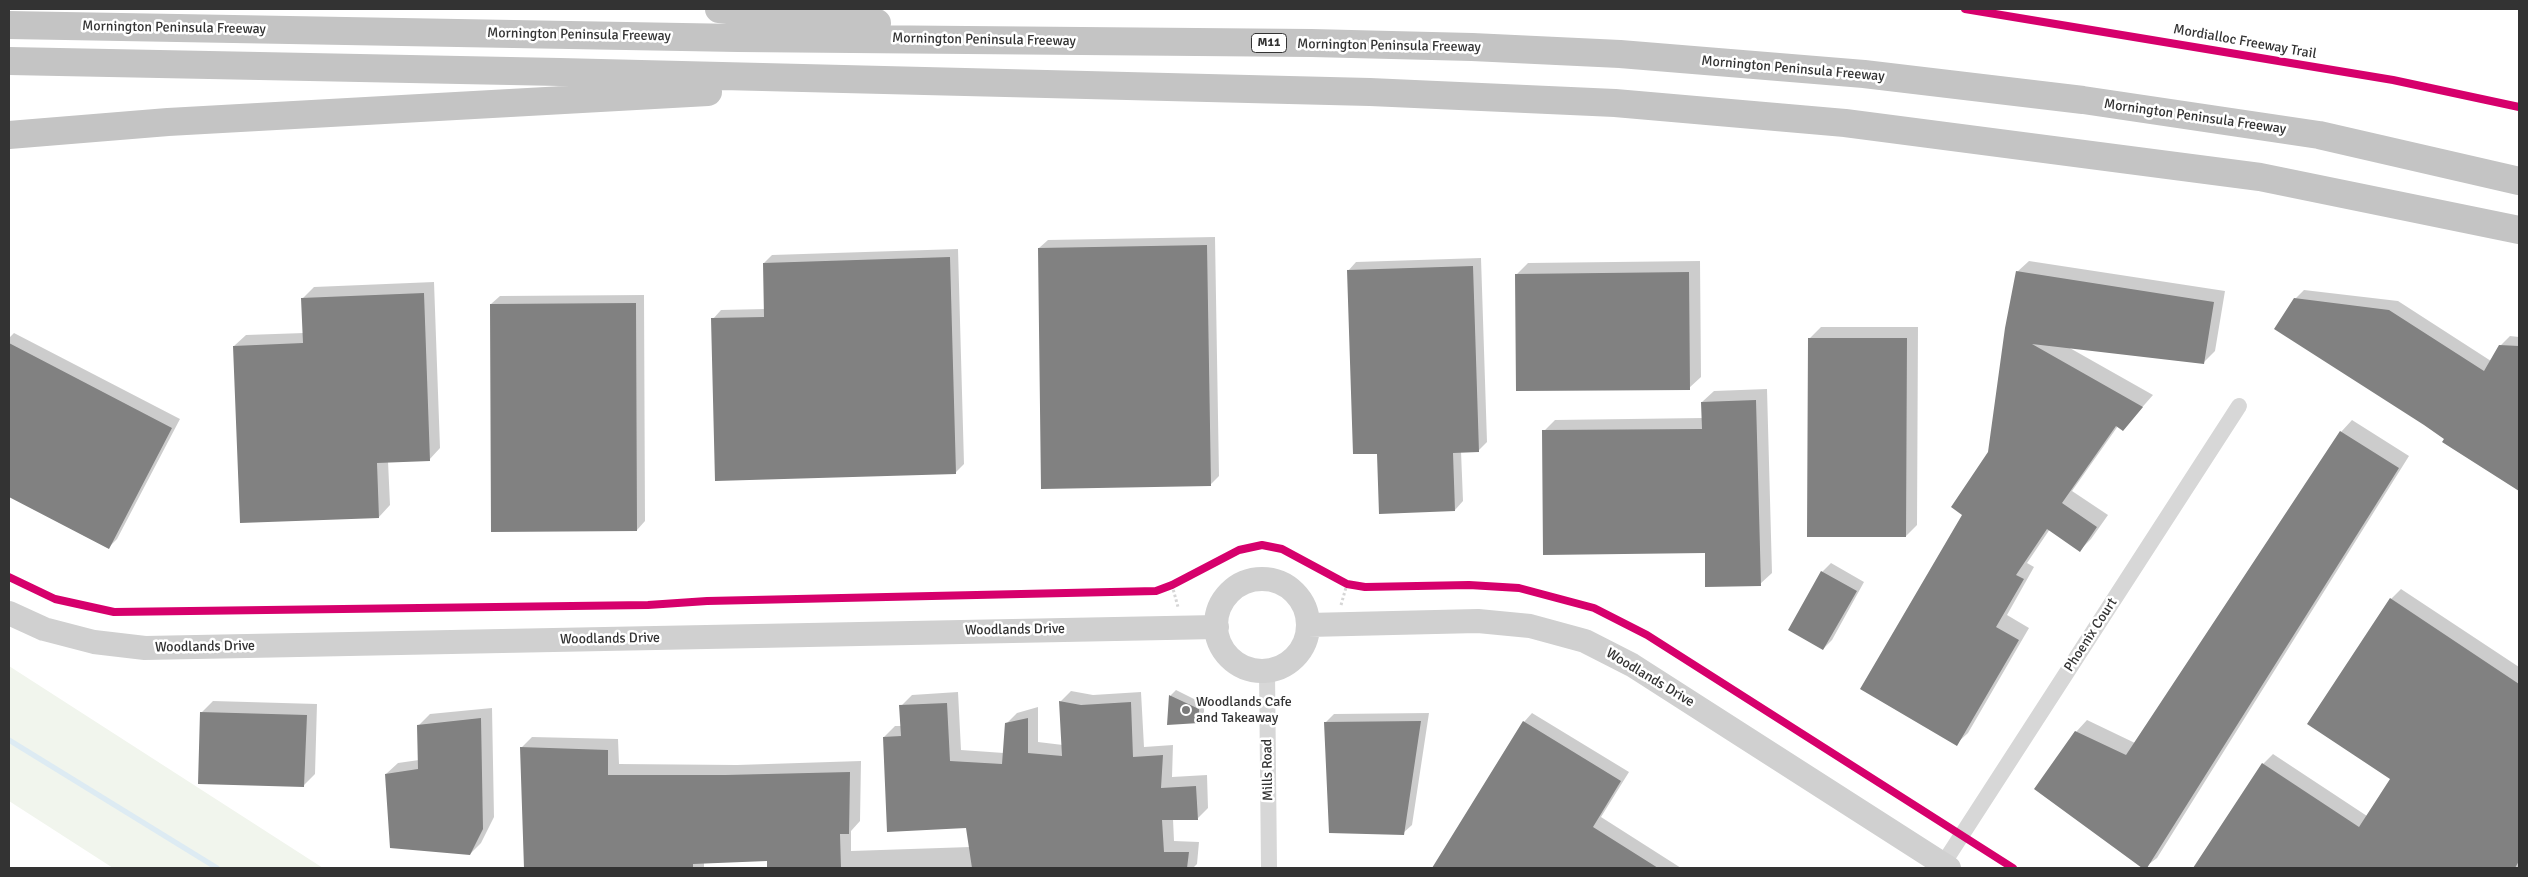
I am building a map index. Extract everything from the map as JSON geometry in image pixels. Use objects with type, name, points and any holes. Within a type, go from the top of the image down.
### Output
[{"type":"highway","points":[[719,9],[890,24],[1460,41],[1620,54]]},
{"type":"highway","name":"Mornington Peninsula Freeway","points":[[9,25],[689,37],[1321,44],[1620,54],[1864,74],[2083,100],[2319,135],[2519,181]]},
{"type":"highway","points":[[9,61],[1370,92],[1614,104],[1846,123],[2260,177],[2519,230]]},
{"type":"highway","points":[[9,135],[168,122],[909,80]]},
{"type":"street","name":"Phoenix Court","points":[[1946,866],[2239,406]]},
{"type":"street","points":[[1262,579],[1276,581],[1288,587],[1299,598],[1306,611],[1308,625],[1301,650],[1291,662],[1267,672],[1252,670],[1228,657],[1221,645],[1217,627],[1217,616],[1223,602],[1234,588],[1248,581],[1262,579]]},
{"type":"street","name":"Woodlands Drive","points":[[9,613],[44,629],[85,640],[145,648],[1217,627]]},
{"type":"street","name":"Woodlands Drive","points":[[1308,625],[1478,621],[1530,626],[1584,641],[1632,665],[1946,866]]},
{"type":"street","name":"Mills Road","points":[[1267,672],[1269,868]]},
{"type":"path","points":[[1338,580],[1356,585]]},
{"type":"path","points":[[1164,588],[1179,582]]},
{"type":"shaded area","points":[[9,666],[323,868],[113,868],[9,801]]},
{"type":"building","points":[[1207,245],[1211,486],[1041,489],[1038,248]]},
{"type":"building","points":[[950,257],[956,474],[715,481],[711,318],[764,317],[763,263]]},
{"type":"building","points":[[1473,266],[1479,452],[1453,453],[1455,511],[1379,514],[1377,454],[1353,454],[1347,270]]},
{"type":"building","points":[[2016,271],[2214,302],[2204,364],[2032,344],[2143,407],[2123,431],[2116,426],[2062,503],[2097,527],[2080,552],[2047,529],[2016,575],[2024,579],[1996,627],[2019,640],[1957,746],[1860,689],[1962,515],[1951,507],[1988,452],[2005,328]]},
{"type":"building","points":[[1689,272],[1690,390],[1516,391],[1515,274]]},
{"type":"building","points":[[424,293],[430,461],[377,463],[379,518],[240,523],[233,346],[303,343],[301,298]]},
{"type":"building","points":[[2294,298],[2389,310],[2484,371],[2499,345],[2519,346],[2519,491],[2442,442],[2444,439],[2424,425],[2274,329]]},
{"type":"building","points":[[636,303],[637,531],[491,532],[490,304]]},
{"type":"building","points":[[1808,338],[1907,338],[1906,537],[1807,537]]},
{"type":"building","points":[[9,343],[172,428],[109,549],[9,497]]},
{"type":"building","points":[[1756,400],[1761,586],[1705,587],[1705,553],[1543,555],[1542,430],[1702,429],[1701,402]]},
{"type":"building","points":[[2340,431],[2399,468],[2147,868],[2142,868],[2034,789],[2075,731],[2126,755]]},
{"type":"building","points":[[1821,571],[1857,591],[1823,650],[1788,630]]},
{"type":"building","points":[[2390,598],[2519,684],[2519,861],[2515,868],[2193,868],[2262,763],[2359,827],[2390,779],[2307,724]]},
{"type":"building","points":[[1169,695],[1199,709],[1199,723],[1167,725]]},
{"type":"building","points":[[1059,701],[1081,705],[1131,702],[1133,757],[1163,755],[1161,788],[1196,786],[1198,820],[1162,820],[1164,852],[1189,852],[1187,868],[972,868],[966,828],[887,832],[883,737],[901,736],[899,705],[947,703],[950,761],[1002,764],[1005,723],[1028,718],[1028,753],[1062,756]]},
{"type":"building","points":[[200,712],[307,715],[304,787],[198,784]]},
{"type":"building","points":[[481,718],[483,829],[470,855],[390,848],[385,774],[418,769],[417,725]]},
{"type":"building","points":[[1421,721],[1404,835],[1329,833],[1324,722]]},
{"type":"building","points":[[1523,721],[1621,781],[1593,827],[1658,868],[1432,868]]},
{"type":"building","points":[[520,747],[608,750],[608,775],[850,772],[849,834],[840,834],[841,868],[767,868],[767,861],[693,864],[693,868],[524,868]]},
{"type":"waterway","points":[[9,740],[217,868]]},
{"type":"cycle path","name":"Mordialloc Freeway Trail","points":[[1965,9],[2393,80],[2519,107]]},
{"type":"cycle path","points":[[9,577],[55,599],[114,612],[648,605],[707,601],[1156,591],[1172,585],[1239,550],[1262,545],[1282,549],[1347,584],[1365,587],[1469,585],[1519,588],[1594,608],[1647,635],[2013,868]]},
{"type":"place","name":"Woodlands Cafe and Takeaway","points":[[1186,710]]}]
